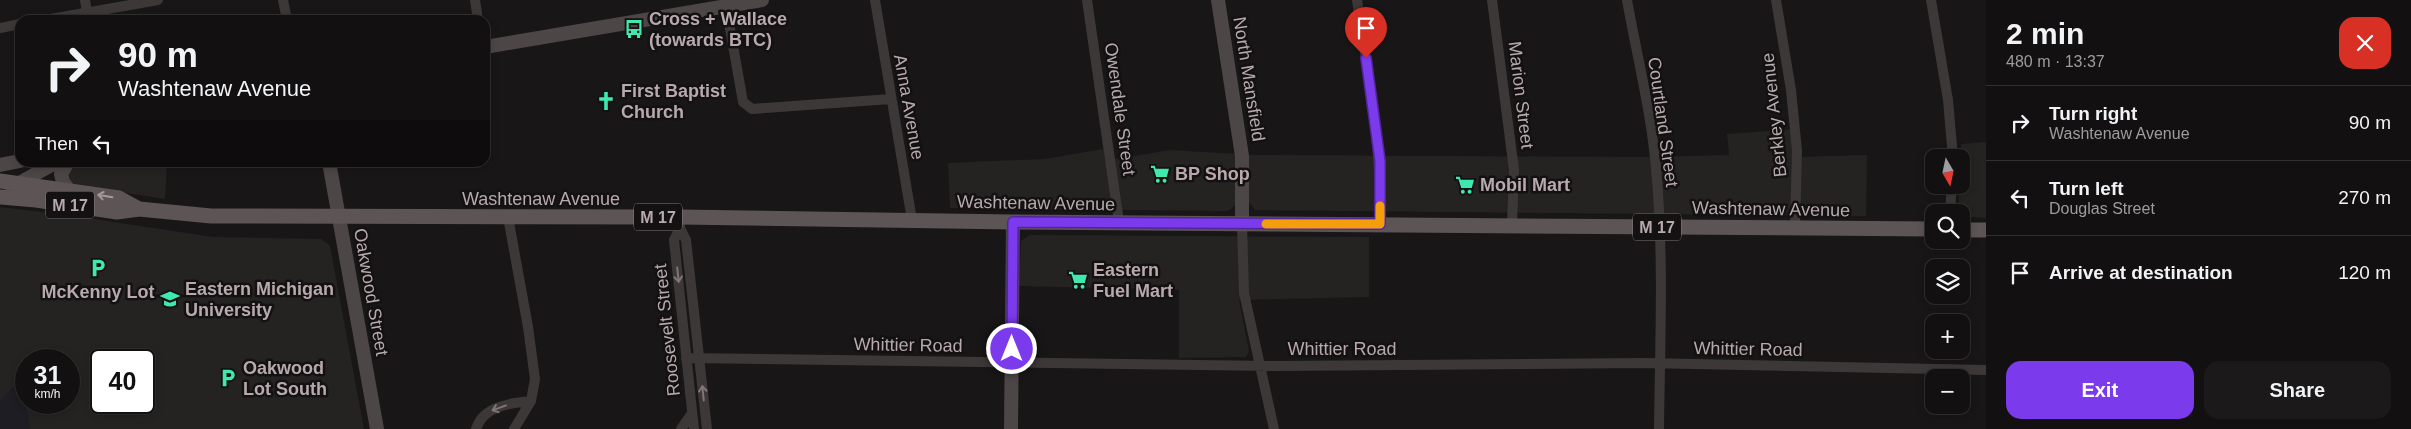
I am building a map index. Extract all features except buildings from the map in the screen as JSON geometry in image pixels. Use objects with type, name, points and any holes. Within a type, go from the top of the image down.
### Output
[{"type":"main road","name":"Washtenaw Avenue","points":[[0,181],[119,198],[139,209]]},
{"type":"main road","name":"Washtenaw Avenue","points":[[0,196],[117,212],[139,209],[211,216],[508,217],[680,223],[912,220],[1925,229]]},
{"type":"main road","points":[[1970,230],[1986,230]]},
{"type":"street","points":[[85,0],[88,12]]},
{"type":"street","points":[[72,15],[158,0]]},
{"type":"street","points":[[283,0],[286,15]]},
{"type":"street","points":[[475,0],[477,15]]},
{"type":"street","points":[[490,46],[693,6],[726,6],[762,0]]},
{"type":"street","name":"Anna Avenue","points":[[875,0],[912,220]]},
{"type":"street","name":"Owendale Street","points":[[1087,0],[1119,222]]},
{"type":"street","name":"North Mansfield","points":[[1218,0],[1242,156],[1242,224]]},
{"type":"street","points":[[1357,0],[1378,135],[1381,181],[1380,224]]},
{"type":"street","name":"Marion Street","points":[[1492,0],[1514,170],[1512,225]]},
{"type":"street","name":"Courtland Street","points":[[1627,0],[1648,107],[1656,168],[1660,227],[1659,429]]},
{"type":"street","name":"Berkley Avenue","points":[[1776,0],[1791,90],[1797,151],[1795,228]]},
{"type":"street","points":[[1931,0],[1948,100],[1952,149]]},
{"type":"street","points":[[726,6],[742,97],[744,102],[752,108],[891,98]]},
{"type":"street","points":[[0,28],[15,25]]},
{"type":"street","points":[[0,165],[15,162]]},
{"type":"street","points":[[0,196],[48,167]]},
{"type":"street","points":[[65,167],[61,174],[63,182],[69,190]]},
{"type":"street","name":"Oakwood Street","points":[[330,167],[377,429]]},
{"type":"street","points":[[508,217],[528,327],[535,379],[531,401],[514,429]]},
{"type":"street","points":[[1011,429],[1013,222]]},
{"type":"street","name":"Roosevelt Street","points":[[680,223],[686,240],[707,429]]},
{"type":"street","name":"Roosevelt Street","points":[[680,223],[674,240],[694,429]]},
{"type":"street","points":[[1242,224],[1242,278],[1274,429]]},
{"type":"street","name":"Whittier Road","points":[[686,358],[1260,365],[1660,363],[1986,370]]},
{"type":"street","points":[[476,429],[478,422],[487,413],[502,406],[531,401]]},
{"type":"street","points":[[681,429],[692,413],[704,411]]},
{"type":"shaded area","points":[[1794,129],[1796,157],[1867,155],[1866,216],[1255,210],[1248,201],[1248,155],[1651,157],[1729,155],[1727,134]]},
{"type":"shaded area","points":[[1986,142],[1986,218],[1970,217],[1970,204],[1958,204],[1959,194],[1970,194],[1970,149],[1961,149],[1961,144]]},
{"type":"shaded area","points":[[1103,149],[1105,161],[1170,150],[1236,154],[1235,205],[1230,210],[1224,211],[950,208],[948,163],[1045,159]]},
{"type":"shaded area","points":[[71,167],[167,167],[165,199],[75,185],[68,181],[68,170]]},
{"type":"shaded area","name":"Eastern Michigan University","points":[[0,207],[68,215],[213,237],[321,239],[330,246],[364,429],[0,429]]},
{"type":"shaded area","points":[[1030,235],[1369,237],[1369,297],[1239,300],[1249,351],[1246,357],[1179,358],[1179,290],[1019,286],[1021,241]]},
{"type":"shaded area","points":[[15,385],[15,414],[28,414],[30,429],[0,429],[0,401]]},
{"type":"slow traffic","points":[[1266,224],[1380,224],[1380,206]]},
{"type":"place","name":"Cross + Wallace (towards BTC)","points":[[634,29]]},
{"type":"place","name":"First Baptist Church","points":[[606,101]]},
{"type":"place","name":"BP Shop","points":[[1160,174]]},
{"type":"place","name":"Mobil Mart","points":[[1465,185]]},
{"type":"place","name":"McKenny Lot","points":[[98,268]]},
{"type":"place","name":"Eastern Fuel Mart","points":[[1078,280]]},
{"type":"place","name":"Eastern Michigan University","points":[[170,299]]},
{"type":"place","name":"Oakwood Lot South","points":[[228,378]]},
{"type":"route","points":[[1012,349],[1013,222],[1380,224],[1381,188],[1378,135],[1366,58]]}]
